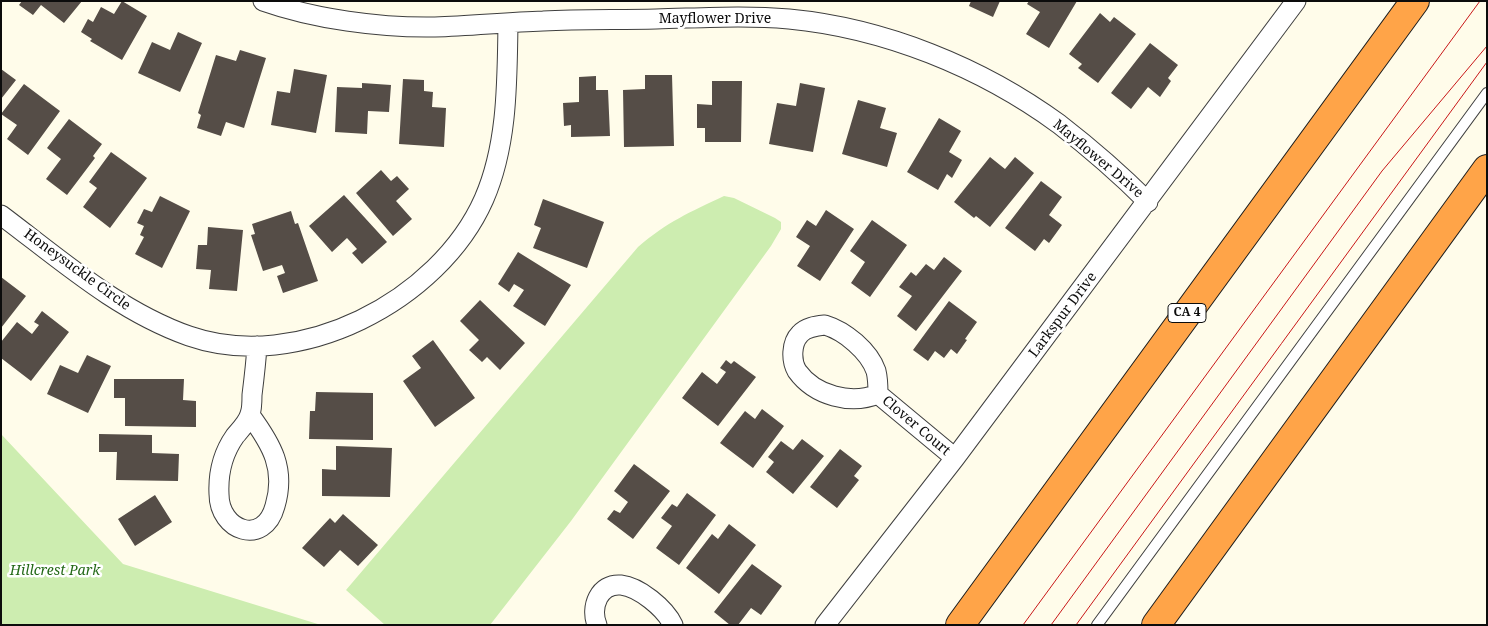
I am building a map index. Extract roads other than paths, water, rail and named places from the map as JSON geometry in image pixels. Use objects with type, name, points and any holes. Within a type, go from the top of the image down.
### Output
[{"type":"highway","name":"CA 4","points":[[960,625],[1415,1]]},
{"type":"highway","points":[[1156,625],[1487,169]]},
{"type":"street","name":"Mayflower Drive","points":[[262,1],[286,10],[363,23],[432,27],[740,9],[789,20],[839,27],[905,45],[946,60],[994,84],[1058,123],[1118,173],[1148,202]]},
{"type":"street","name":"Larkspur Drive","points":[[825,625],[955,458],[1148,202],[1296,1]]},
{"type":"street","name":"Honeysuckle Circle","points":[[1,215],[81,276],[116,300],[144,317],[189,336],[214,343],[257,346],[287,344],[342,327],[376,312],[409,292],[438,267],[456,246],[474,219],[493,174],[501,142],[507,73],[508,23]]},
{"type":"street","name":"Clover Court","points":[[878,394],[858,399],[845,399],[835,397],[810,384],[794,364],[793,348],[800,333],[807,328],[825,325],[843,334],[867,355],[872,362],[876,373],[878,394],[955,458]]},
{"type":"street","points":[[250,415],[276,456],[279,478],[278,494],[273,514],[268,522],[256,530],[240,529],[228,521],[222,511],[218,494],[223,459],[233,439],[250,415],[257,346]]},
{"type":"street","points":[[597,625],[594,615],[595,602],[607,589],[614,585],[622,585],[643,594],[656,604],[669,617],[673,625]]},
{"type":"lane","points":[[1097,625],[1487,93]]},
{"type":"tram line","points":[[1023,625],[1480,1]]},
{"type":"tram line","points":[[1051,625],[1382,171],[1487,46]]},
{"type":"tram line","points":[[1076,625],[1487,62]]},
{"type":"park label","name":"Hillcrest Park","points":[[55,571]]}]
